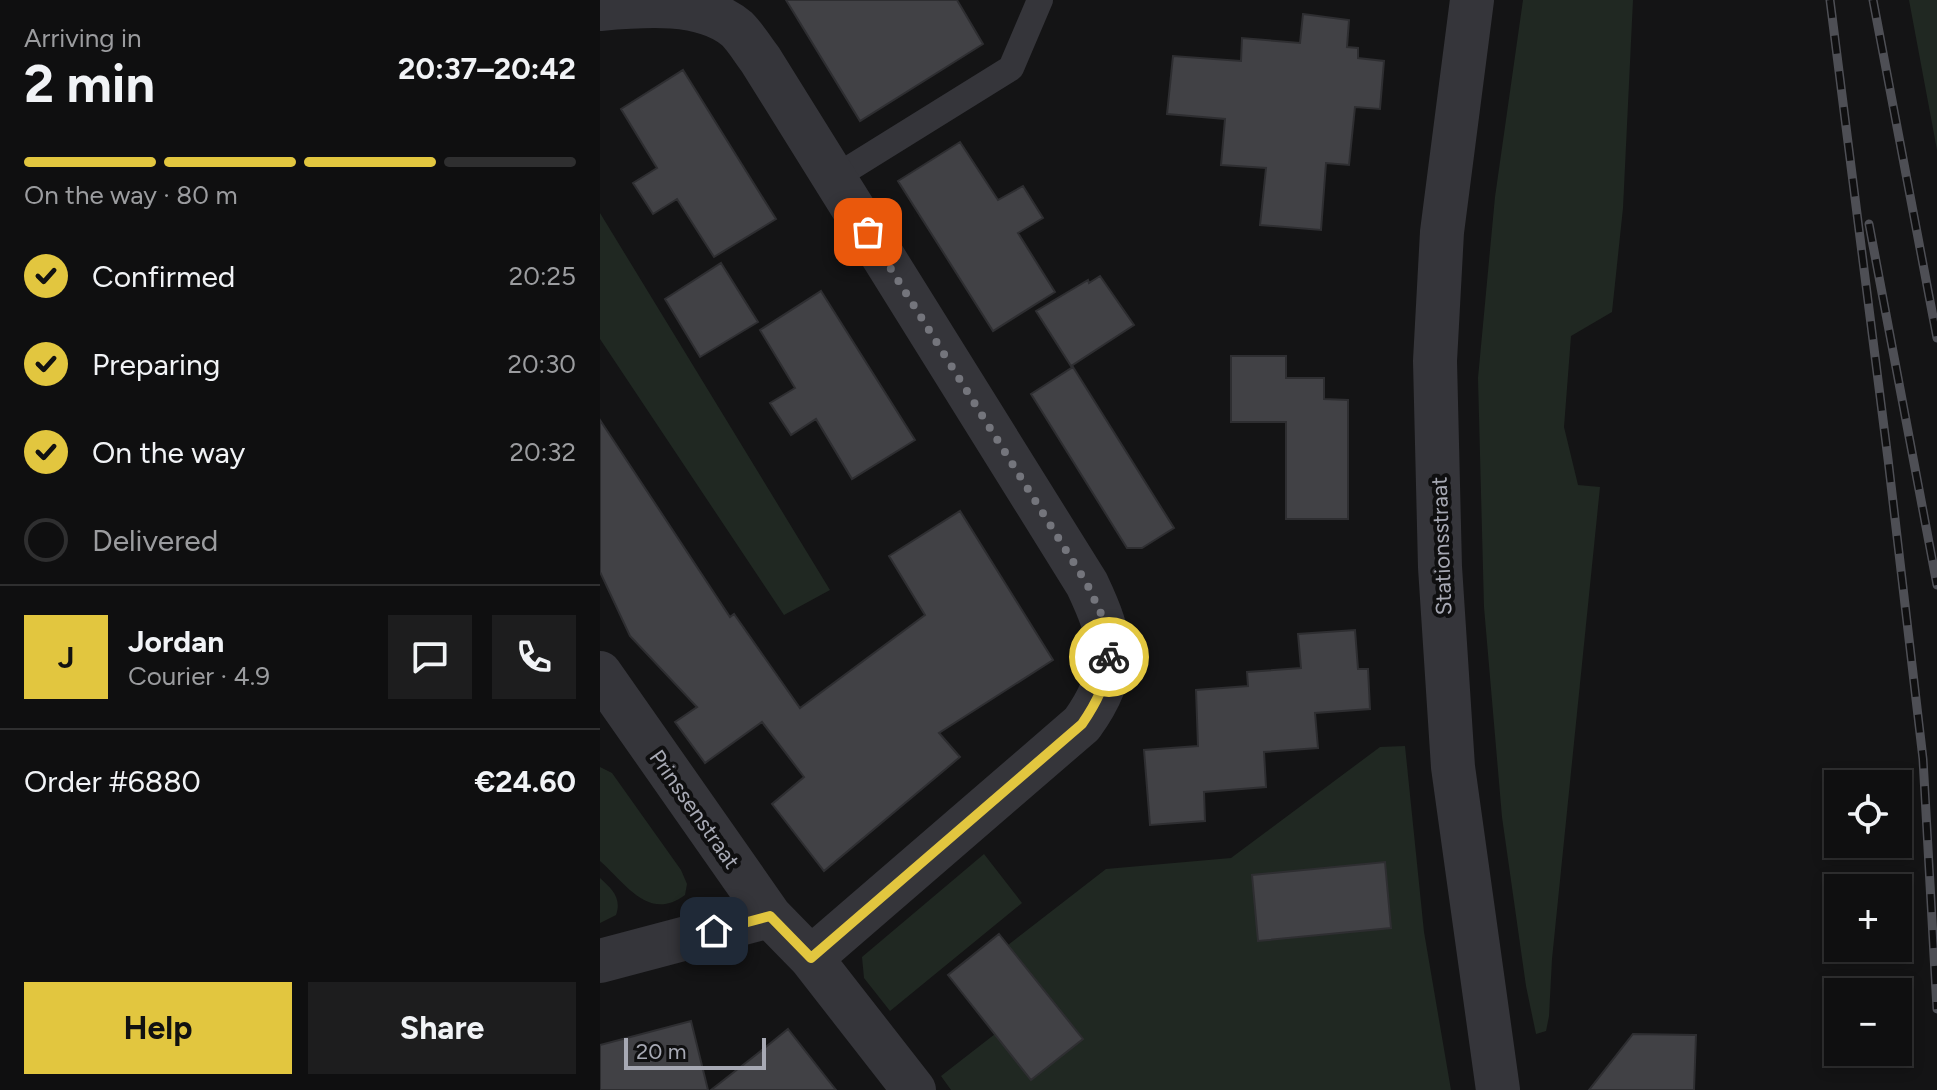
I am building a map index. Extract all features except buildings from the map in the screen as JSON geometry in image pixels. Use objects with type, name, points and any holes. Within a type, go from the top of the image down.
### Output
[{"type":"street","name":"Stationsstraat","points":[[1472,0],[1442,232],[1435,361],[1440,567],[1453,767],[1498,1090]]},
{"type":"street","points":[[600,9],[668,4],[689,6],[710,11],[736,28],[760,59],[1087,584],[1105,622],[1110,654],[1107,676],[1099,701],[1082,724],[811,958]]},
{"type":"street","name":"Prinssenstraat","points":[[600,673],[770,916],[811,958],[914,1090]]},
{"type":"street","points":[[600,961],[770,916]]},
{"type":"lane","points":[[834,178],[1011,68],[1040,0]]},
{"type":"shaded area","points":[[1523,0],[1633,0],[1623,208],[1612,312],[1571,336],[1564,427],[1578,485],[1600,487],[1552,959],[1549,1016],[1546,1031],[1536,1034],[1526,986],[1502,817],[1484,607],[1478,378],[1495,197]]},
{"type":"shaded area","points":[[1909,0],[1937,0],[1937,150]]},
{"type":"shaded area","points":[[600,213],[830,590],[784,615],[600,339]]},
{"type":"shaded area","points":[[1405,746],[1424,932],[1451,1090],[951,1090],[941,1076],[995,1034],[1008,945],[1106,869],[1231,858],[1380,747]],"holes":[[[1385,862],[1391,928],[1259,940],[1252,875]]]},
{"type":"shaded area","points":[[600,767],[612,773],[681,870],[687,884],[685,895],[672,902],[649,902],[629,889],[600,861]]},
{"type":"shaded area","points":[[984,854],[1022,903],[890,1011],[864,978],[862,957]]},
{"type":"shaded area","points":[[600,878],[612,890],[618,909],[616,915],[600,923]]},
{"type":"railway","points":[[1830,0],[1923,759],[1937,1009]]},
{"type":"railway","points":[[1873,0],[1937,338]]},
{"type":"railway","points":[[1869,224],[1937,585]]},
{"type":"way so far","points":[[868,232],[1087,584],[1105,622],[1109,657]]},
{"type":"route","points":[[714,931],[770,916],[811,958],[1082,724],[1099,701],[1109,657]]}]
